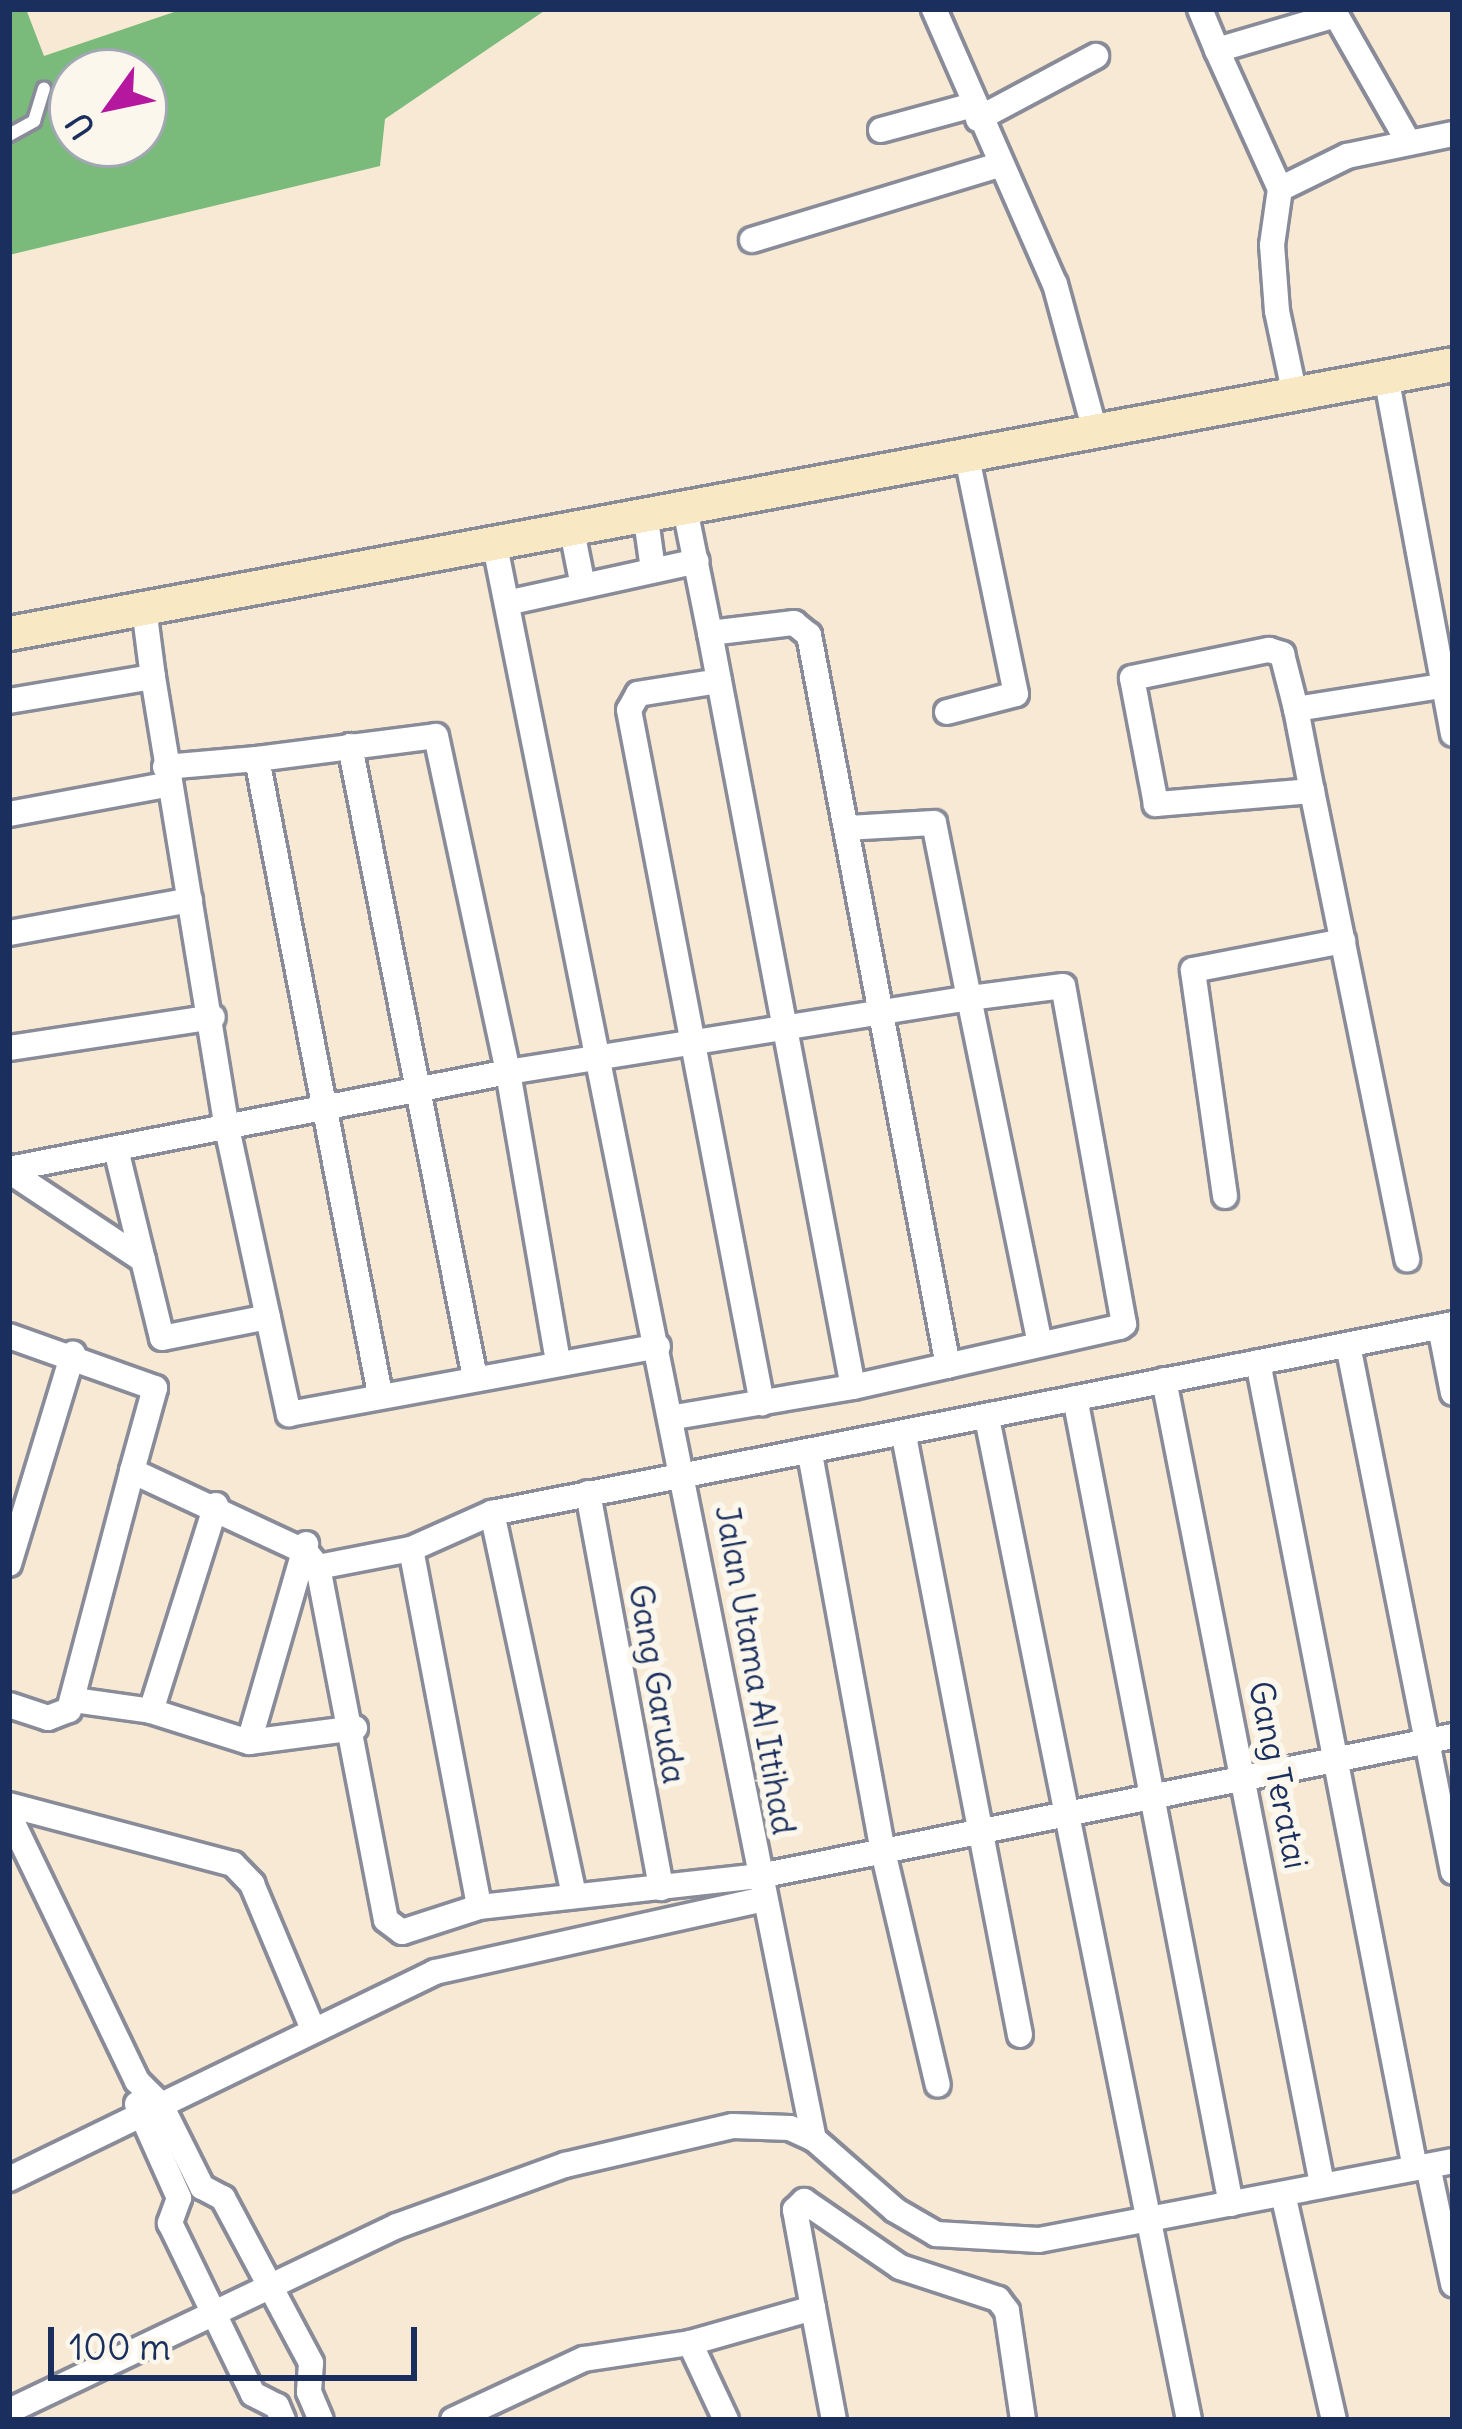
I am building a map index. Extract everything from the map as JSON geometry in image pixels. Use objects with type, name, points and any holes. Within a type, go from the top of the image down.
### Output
[{"type":"main road","points":[[9,633],[1453,364]]},
{"type":"street","points":[[934,9],[1055,284],[1094,428]]},
{"type":"street","points":[[1200,9],[1280,189],[1272,245],[1277,310],[1294,391]]},
{"type":"street","points":[[1217,50],[1334,12],[1409,143]]},
{"type":"street","points":[[881,130],[976,112],[1096,56]]},
{"type":"street","points":[[1280,189],[1347,156],[1453,134]]},
{"type":"street","points":[[752,241],[999,165]]},
{"type":"street","points":[[1386,376],[1448,685],[1453,734]]},
{"type":"street","points":[[947,712],[1016,694],[966,452]]},
{"type":"street","points":[[684,504],[853,1387]]},
{"type":"street","points":[[645,512],[653,570]]},
{"type":"street","points":[[571,526],[584,586]]},
{"type":"street","name":"Jalan Utama Al Ittihad","points":[[494,541],[511,602],[598,1056],[677,1425],[814,2139]]},
{"type":"street","points":[[511,602],[697,561]]},
{"type":"street","points":[[144,608],[166,776],[213,1017],[227,1128],[289,1414],[658,1346]]},
{"type":"street","points":[[710,634],[806,628],[948,1366]]},
{"type":"street","points":[[1312,791],[1156,804],[1130,686],[1142,670],[1277,651],[1296,709],[1407,1259]]},
{"type":"street","points":[[9,701],[153,677]]},
{"type":"street","points":[[718,681],[638,694],[629,704],[763,1403]]},
{"type":"street","points":[[1296,709],[1448,685]]},
{"type":"street","points":[[9,814],[256,759],[436,736],[508,1072],[558,1361]]},
{"type":"street","points":[[350,746],[475,1378]]},
{"type":"street","points":[[256,759],[380,1394]]},
{"type":"street","points":[[848,828],[934,823],[1040,1344]]},
{"type":"street","points":[[9,933],[190,900]]},
{"type":"street","points":[[1225,1196],[1193,970],[1342,941]]},
{"type":"street","points":[[9,1170],[598,1056],[1063,986],[1126,1317],[1120,1327],[677,1425]]},
{"type":"street","points":[[9,1048],[213,1017]]},
{"type":"street","points":[[116,1149],[162,1338],[268,1318]]},
{"type":"street","points":[[9,1170],[143,1260]]},
{"type":"street","points":[[132,1471],[215,1505],[310,1554],[410,1549],[492,1513],[685,1471],[810,1454],[1447,1326],[1453,1393]]},
{"type":"street","points":[[9,1336],[74,1354],[157,1390],[74,1700],[55,1718],[9,1706]]},
{"type":"street","points":[[1348,1345],[1440,1738],[1453,1872]]},
{"type":"street","points":[[9,1564],[74,1354]]},
{"type":"street","points":[[1258,1362],[1340,1758],[1432,2165],[1453,2284]]},
{"type":"street","name":"Gang Teratai","points":[[1165,1381],[1246,1776],[1322,2184]]},
{"type":"street","points":[[1075,1398],[1231,2204]]},
{"type":"street","points":[[986,1418],[1145,2224],[1190,2420]]},
{"type":"street","points":[[904,1436],[1020,2035]]},
{"type":"street","points":[[810,1454],[882,1847],[938,2085]]},
{"type":"street","name":"Gang Garuda","points":[[588,1493],[662,1888]]},
{"type":"street","points":[[151,1711],[215,1505]]},
{"type":"street","points":[[492,1513],[574,1894]]},
{"type":"street","points":[[410,1549],[479,1906]]},
{"type":"street","points":[[310,1554],[355,1728],[389,1927],[407,1931],[479,1906],[574,1894],[762,1887]]},
{"type":"street","points":[[249,1742],[310,1554]]},
{"type":"street","points":[[74,1700],[151,1711],[249,1742],[355,1728]]},
{"type":"street","points":[[9,2179],[455,1966],[762,1887],[882,1847],[1440,1738]]},
{"type":"street","points":[[9,1804],[233,1864],[252,1884],[314,2030]]},
{"type":"street","points":[[9,1815],[136,2081],[161,2104],[190,2192]]},
{"type":"street","points":[[136,2081],[137,2118],[190,2192],[223,2198],[310,2363],[309,2392],[321,2420]]},
{"type":"street","points":[[9,2411],[397,2226],[565,2165],[733,2126],[790,2128],[814,2139],[895,2210],[936,2234],[1039,2240],[1145,2224],[1432,2165]]},
{"type":"street","points":[[190,2192],[170,2223],[253,2394],[280,2413],[309,2392]]},
{"type":"street","points":[[1283,2194],[1334,2420]]},
{"type":"street","points":[[834,2420],[795,2210],[808,2201],[900,2267],[998,2300],[1007,2311],[1023,2420]]},
{"type":"street","points":[[453,2420],[497,2411],[601,2354],[690,2343],[813,2308]]},
{"type":"street","points":[[690,2343],[726,2420]]},
{"type":"lane","points":[[9,135],[34,121],[44,89]]},
{"type":"green space","points":[[9,9],[26,9],[44,56],[48,55],[48,168],[168,168],[168,48],[68,48],[183,9],[547,9],[385,119],[380,166],[9,255]]}]
